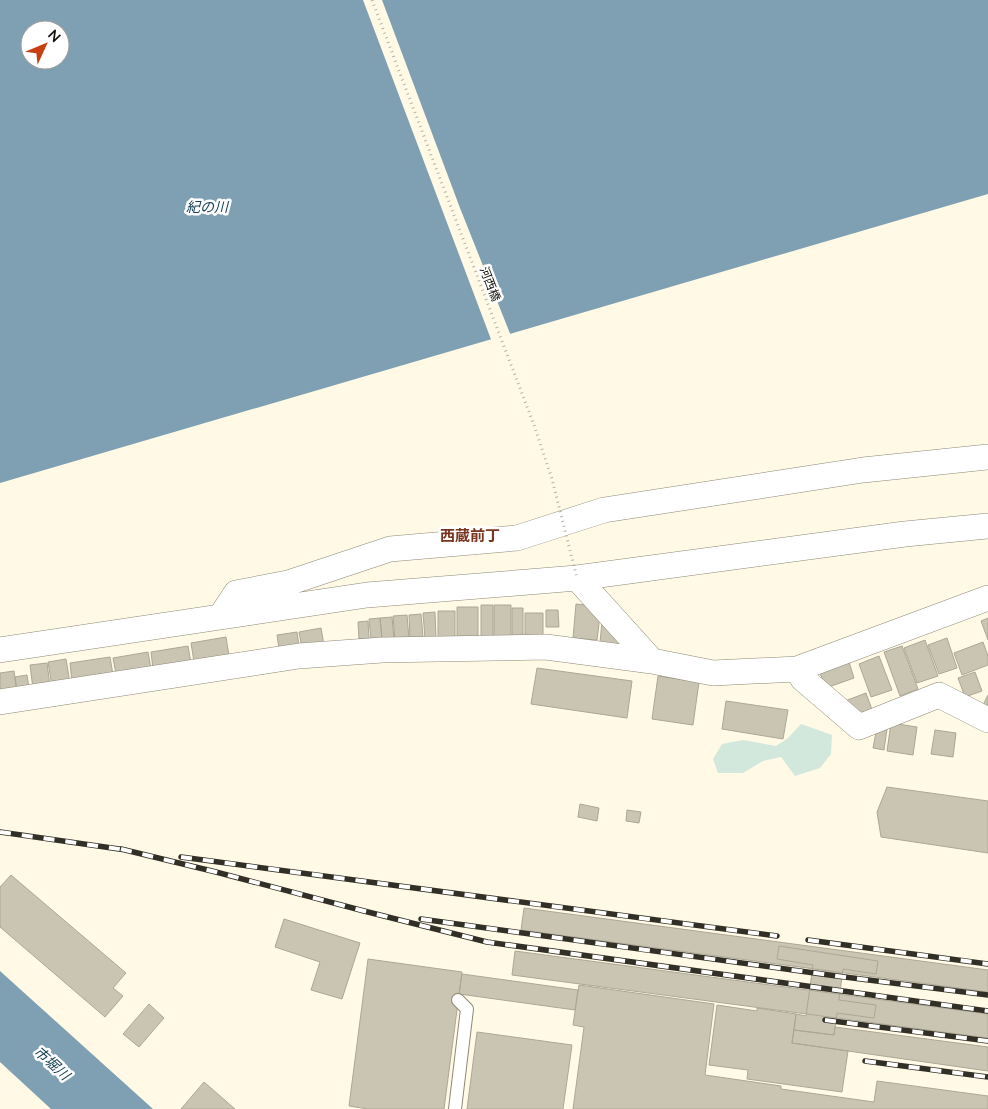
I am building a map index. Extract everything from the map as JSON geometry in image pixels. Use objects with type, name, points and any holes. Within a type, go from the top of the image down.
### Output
[{"type":"street","points":[[221,616],[236,592],[288,583],[390,549],[517,538],[604,510],[864,470],[988,457]]},
{"type":"street","points":[[0,650],[367,594],[577,578],[905,534],[988,526]]},
{"type":"street","points":[[577,578],[652,661]]},
{"type":"street","points":[[0,702],[299,656],[382,650],[546,647],[652,661],[713,673],[798,669],[988,598]]},
{"type":"street","points":[[798,669],[803,679],[859,727],[939,695],[988,720]]},
{"type":"lane","points":[[455,1109],[467,1009],[458,1000]]},
{"type":"path","name":"河西橋","points":[[372,0],[534,425],[552,479],[577,578]]},
{"type":"green space","points":[[801,724],[832,735],[831,754],[820,768],[795,776],[781,757],[763,761],[743,773],[718,773],[713,759],[722,744],[743,740],[776,746],[788,738]]},
{"type":"water","name":"紀の川","points":[[0,0],[988,0],[988,194],[0,483]]},
{"type":"water","name":"市堀川","points":[[0,971],[153,1109],[51,1109],[0,1062]]},
{"type":"pier","points":[[363,0],[382,0],[460,208],[511,336],[492,342]]},
{"type":"building","points":[[576,604],[601,607],[597,640],[573,638]]},
{"type":"building","points":[[481,605],[493,605],[493,637],[481,637]]},
{"type":"building","points":[[494,605],[511,605],[511,637],[494,637]]},
{"type":"building","points":[[457,607],[478,607],[478,637],[457,638]]},
{"type":"building","points":[[512,608],[523,608],[523,637],[512,638]]},
{"type":"building","points":[[546,610],[558,610],[559,627],[546,627]]},
{"type":"building","points":[[603,610],[625,647],[600,643]]},
{"type":"building","points":[[438,611],[455,611],[455,640],[438,640]]},
{"type":"building","points":[[435,612],[436,638],[425,639],[423,613]]},
{"type":"building","points":[[525,613],[543,613],[543,636],[525,636]]},
{"type":"building","points":[[421,614],[423,637],[410,638],[409,615]]},
{"type":"building","points":[[407,615],[409,639],[395,640],[393,616]]},
{"type":"building","points":[[392,617],[394,639],[382,640],[380,618]]},
{"type":"building","points":[[380,618],[382,638],[371,639],[369,619]]},
{"type":"building","points":[[988,618],[988,640],[981,621]]},
{"type":"building","points":[[368,621],[369,638],[359,639],[358,622]]},
{"type":"building","points":[[321,628],[324,645],[302,648],[299,632]]},
{"type":"building","points":[[297,632],[299,646],[279,649],[277,635]]},
{"type":"building","points":[[226,637],[229,656],[194,662],[191,643]]},
{"type":"building","points":[[947,638],[957,668],[939,674],[928,645]]},
{"type":"building","points":[[925,640],[938,676],[917,683],[904,648]]},
{"type":"building","points":[[983,642],[988,656],[988,665],[962,675],[954,653]]},
{"type":"building","points":[[188,646],[191,663],[153,669],[151,652]]},
{"type":"building","points":[[902,646],[918,689],[900,696],[884,652]]},
{"type":"building","points":[[148,652],[151,669],[116,674],[113,658]]},
{"type":"building","points":[[879,656],[892,690],[871,697],[859,664]]},
{"type":"building","points":[[110,657],[113,675],[72,682],[70,663]]},
{"type":"building","points":[[66,659],[70,683],[52,686],[48,662]]},
{"type":"building","points":[[849,662],[854,678],[826,688],[820,673]]},
{"type":"building","points":[[47,663],[50,686],[33,689],[30,665]]},
{"type":"building","points":[[537,668],[632,681],[627,718],[531,704]]},
{"type":"building","points":[[14,671],[17,693],[0,695],[0,673]]},
{"type":"building","points":[[975,672],[982,691],[965,697],[958,678]]},
{"type":"building","points":[[27,675],[29,688],[17,690],[15,677]]},
{"type":"building","points":[[658,676],[699,682],[693,725],[652,719]]},
{"type":"building","points":[[866,693],[874,715],[860,720],[845,701]]},
{"type":"building","points":[[988,695],[988,711],[982,707]]},
{"type":"building","points":[[726,701],[788,710],[783,739],[722,729]]},
{"type":"building","points":[[891,723],[917,727],[913,755],[887,751]]},
{"type":"building","points":[[877,727],[887,729],[884,750],[873,748]]},
{"type":"building","points":[[935,730],[956,733],[953,757],[931,754]]},
{"type":"building","points":[[887,787],[988,801],[988,853],[881,837],[877,812]]},
{"type":"building","points":[[580,804],[599,808],[597,821],[578,817]]},
{"type":"building","points":[[627,810],[641,812],[639,823],[626,821]]},
{"type":"building","points":[[11,875],[126,973],[113,988],[123,996],[105,1017],[0,927],[0,887]]},
{"type":"building","points":[[524,908],[988,970],[988,992],[521,930]]},
{"type":"building","points":[[284,919],[360,943],[342,999],[311,990],[320,962],[275,947]]},
{"type":"building","points":[[779,946],[878,961],[876,974],[843,969],[839,1000],[876,1005],[874,1018],[837,1013],[834,1035],[794,1030],[796,1014],[806,1016],[813,965],[777,959]]},
{"type":"building","points":[[515,951],[988,1014],[988,1038],[512,975]]},
{"type":"building","points":[[368,959],[462,972],[444,1109],[368,1109],[349,1106]]},
{"type":"building","points":[[462,974],[578,990],[575,1010],[459,994]]},
{"type":"building","points":[[579,985],[714,1004],[705,1075],[781,1086],[781,1089],[874,1102],[877,1081],[988,1096],[988,1109],[573,1109],[584,1027],[573,1025]]},
{"type":"building","points":[[149,1004],[164,1018],[139,1047],[123,1034]]},
{"type":"building","points":[[717,1005],[757,1011],[757,1008],[796,1014],[792,1043],[848,1051],[842,1092],[747,1079],[748,1070],[709,1065]]},
{"type":"building","points":[[835,1027],[988,1047],[988,1071],[792,1043],[794,1030],[834,1035]]},
{"type":"building","points":[[477,1032],[572,1045],[563,1109],[467,1109]]},
{"type":"building","points":[[204,1082],[235,1109],[181,1109]]},
{"type":"railway","points":[[0,832],[126,850]]},
{"type":"railway","points":[[121,849],[487,942],[988,1011]]},
{"type":"railway","points":[[181,857],[777,936]]},
{"type":"railway","points":[[421,919],[988,995]]},
{"type":"railway","points":[[808,940],[988,964]]},
{"type":"railway","points":[[825,1020],[988,1041]]},
{"type":"railway","points":[[865,1061],[988,1077]]},
{"type":"district","name":"西蔵前丁","points":[[470,536]]}]
